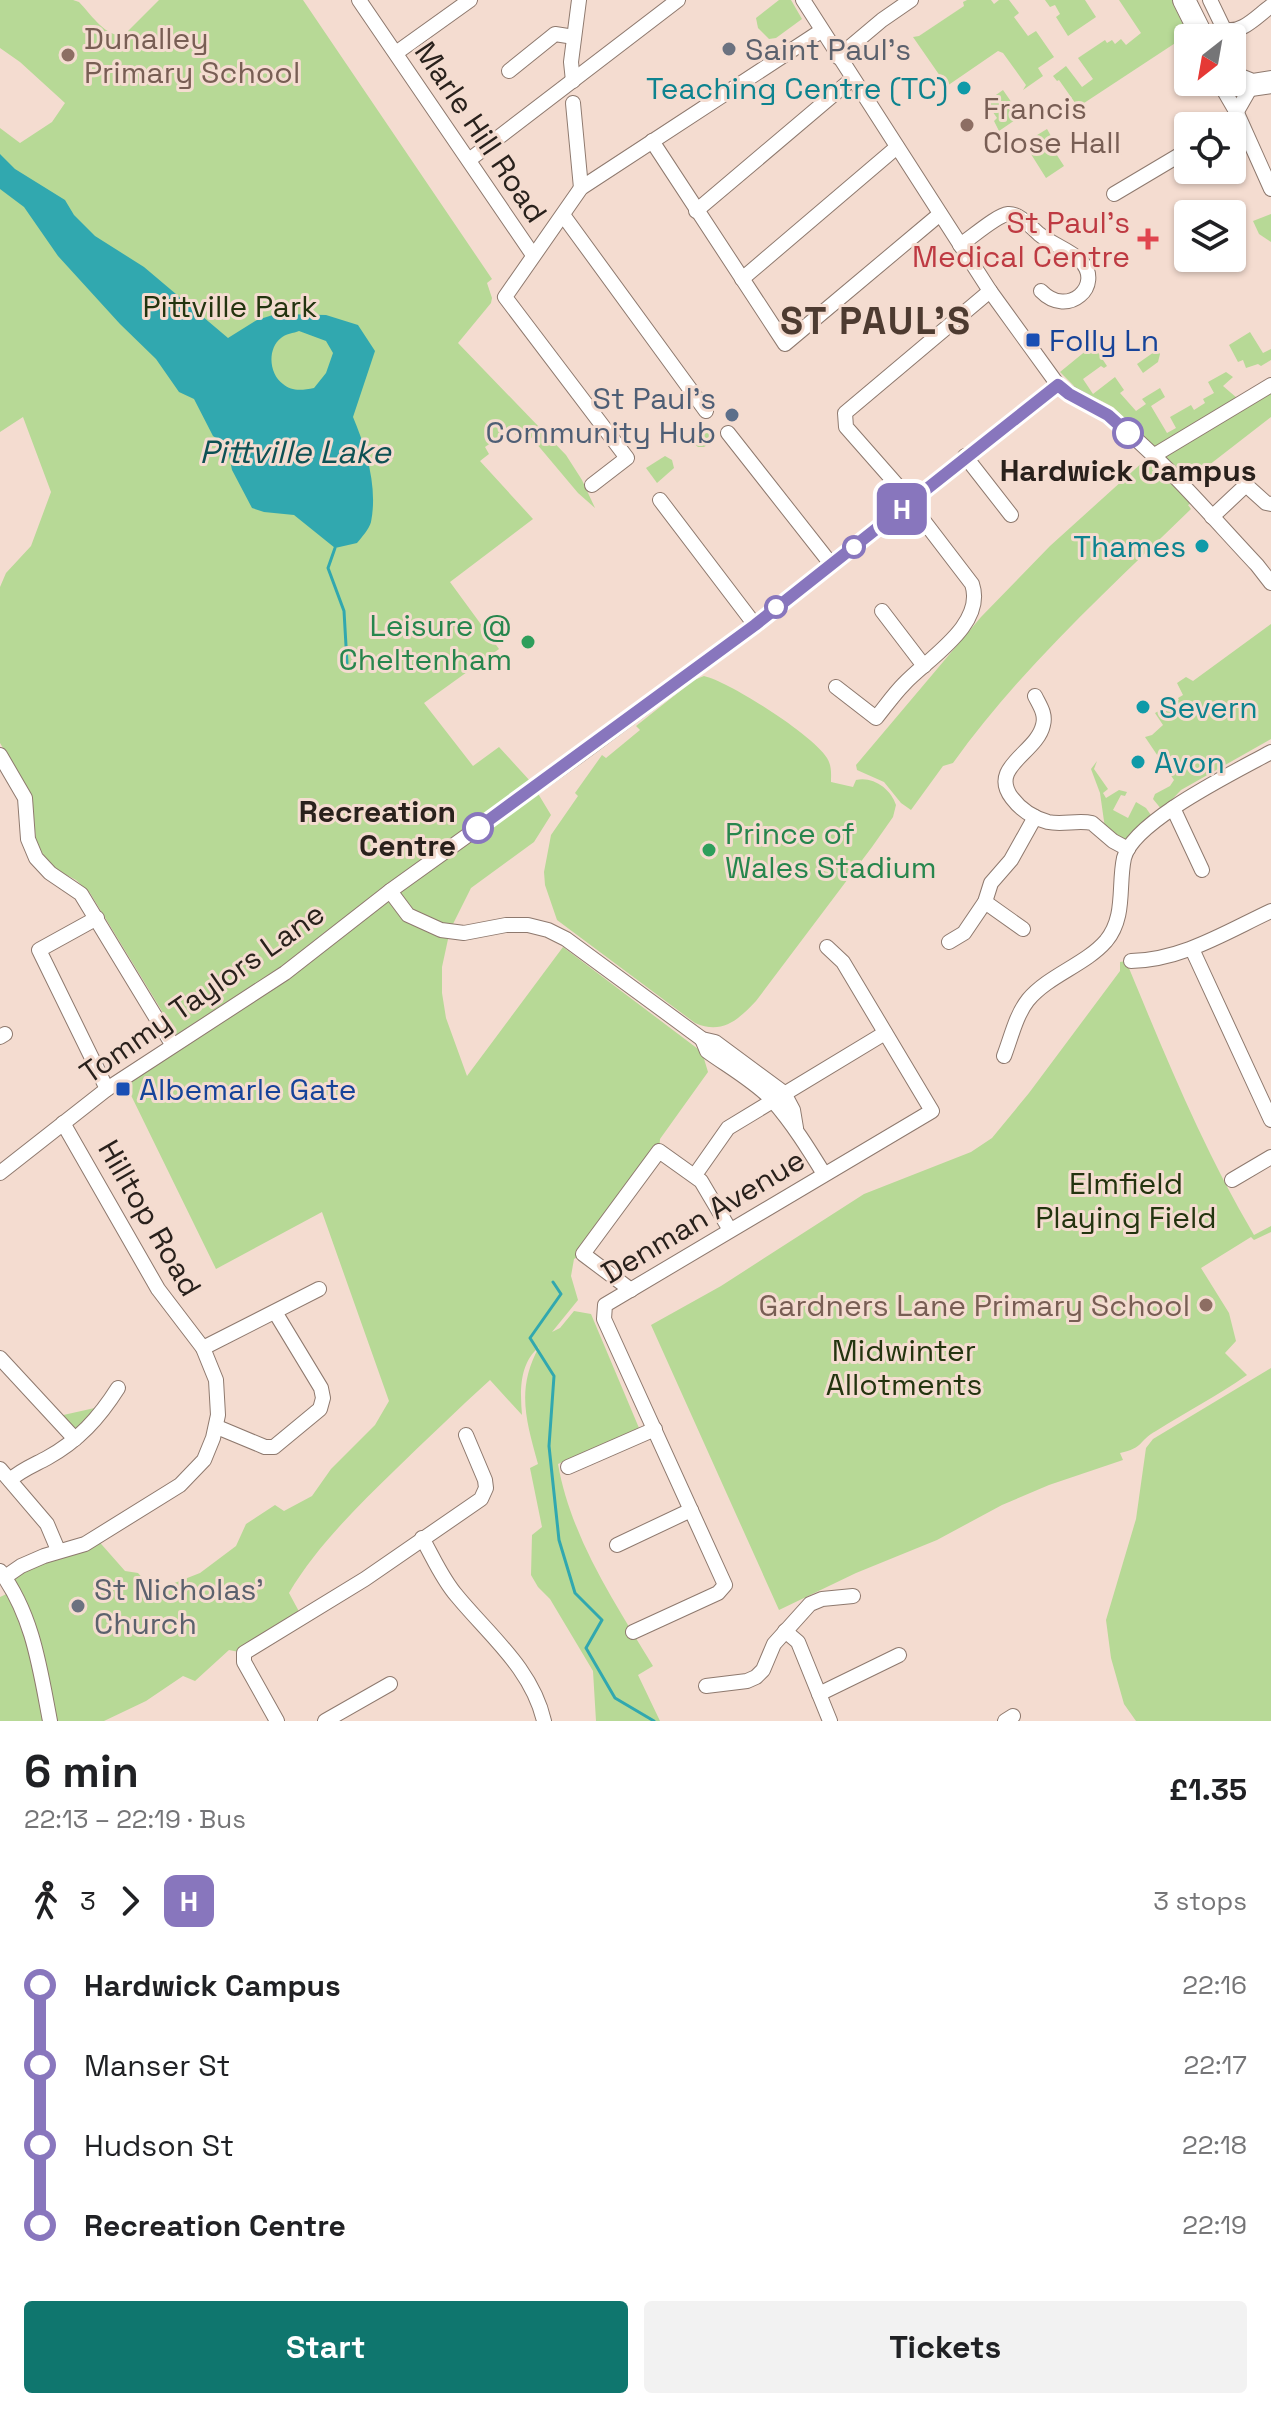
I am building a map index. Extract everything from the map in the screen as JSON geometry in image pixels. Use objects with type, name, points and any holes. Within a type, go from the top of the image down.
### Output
[{"type":"highway","points":[[1184,0],[1196,24]]},
{"type":"street","name":"Marle Hill Road","points":[[359,0],[533,255]]},
{"type":"street","points":[[396,53],[470,0]]},
{"type":"street","points":[[469,160],[678,0]]},
{"type":"street","points":[[838,57],[911,0]]},
{"type":"street","points":[[1210,0],[1224,29],[1238,30],[1271,6]]},
{"type":"street","points":[[573,81],[571,70],[580,2]]},
{"type":"street","points":[[810,3],[821,31],[852,79],[990,291],[1058,385],[1108,415],[1153,456],[1271,583]]},
{"type":"street","points":[[592,485],[627,458],[505,297],[581,188],[821,31]]},
{"type":"street","points":[[509,71],[555,34],[574,37]]},
{"type":"street","points":[[696,211],[852,79]]},
{"type":"street","points":[[573,103],[581,188]]},
{"type":"street","points":[[1246,133],[1271,189]]},
{"type":"street","points":[[652,141],[785,344],[940,214]]},
{"type":"street","points":[[742,279],[897,147]]},
{"type":"street","points":[[1114,194],[1174,158]]},
{"type":"street","points":[[960,245],[1005,214],[1016,215],[1045,239],[1081,261],[1086,270],[1086,286],[1076,299],[1059,302],[1041,291]]},
{"type":"street","points":[[563,215],[706,411]]},
{"type":"street","points":[[836,687],[876,718],[902,685],[956,635],[972,609],[975,594],[969,580],[911,502],[846,427],[845,413],[990,291]]},
{"type":"street","name":"Tommy Taylors Lane","points":[[0,1173],[107,1089],[285,973],[390,891],[755,625],[1058,385]]},
{"type":"street","points":[[1153,456],[1271,385]]},
{"type":"street","points":[[728,433],[831,564]]},
{"type":"street","points":[[965,456],[1011,515]]},
{"type":"street","points":[[1212,517],[1246,485],[1271,504]]},
{"type":"street","points":[[660,500],[755,625]]},
{"type":"street","points":[[882,611],[924,666]]},
{"type":"street","points":[[1035,696],[1044,718],[1040,736],[1009,768],[1004,782],[1015,802],[1035,817],[1055,823],[1092,823],[1128,849]]},
{"type":"street","points":[[1004,1056],[1027,1002],[1096,950],[1112,931],[1120,910],[1124,857],[1128,849],[1173,808],[1271,752]]},
{"type":"street","points":[[0,755],[25,798],[28,839],[36,858],[50,873],[76,889],[97,918],[172,1044]]},
{"type":"street","points":[[1173,808],[1202,870]]},
{"type":"street","points":[[949,942],[964,933],[985,902],[991,883],[1011,860],[1035,817]]},
{"type":"street","points":[[390,891],[408,915],[441,930],[464,933],[517,925],[538,927],[557,934],[702,1039],[707,1051],[778,1096],[793,1110],[796,1128],[824,1174]]},
{"type":"street","points":[[985,902],[1023,929]]},
{"type":"street","points":[[1131,961],[1152,960],[1192,949],[1271,911]]},
{"type":"street","points":[[97,918],[39,950],[107,1089]]},
{"type":"street","name":"Denman Avenue","points":[[633,1632],[718,1593],[724,1588],[725,1581],[603,1315],[603,1308],[932,1111],[843,962],[827,947]]},
{"type":"street","points":[[1192,949],[1271,1120]]},
{"type":"street","points":[[695,1175],[728,1128],[885,1033]]},
{"type":"street","name":"Hilltop Road","points":[[63,1123],[158,1289],[199,1342],[219,1392],[217,1427]]},
{"type":"street","points":[[631,1290],[583,1254],[659,1151],[695,1175],[730,1230]]},
{"type":"street","points":[[1232,1180],[1271,1157]]},
{"type":"street","points":[[199,1342],[275,1312],[319,1289]]},
{"type":"street","points":[[50,1721],[32,1635],[2,1574],[58,1550],[85,1544],[180,1485],[204,1460],[217,1427],[265,1447],[274,1447],[320,1409],[323,1398],[321,1388],[275,1312]]},
{"type":"street","points":[[0,1358],[75,1439]]},
{"type":"street","points":[[58,1550],[47,1524],[5,1474],[44,1460],[75,1439],[96,1420],[118,1388]]},
{"type":"street","points":[[568,1467],[655,1429]]},
{"type":"street","points":[[277,1721],[244,1662],[244,1653],[365,1579],[476,1503],[484,1494],[485,1480],[466,1435]]},
{"type":"street","points":[[617,1545],[691,1510]]},
{"type":"street","points":[[422,1538],[456,1595],[527,1677],[539,1701],[544,1721]]},
{"type":"street","points":[[706,1686],[756,1677],[765,1665],[770,1650],[814,1601],[853,1596]]},
{"type":"street","points":[[785,1631],[798,1642],[830,1721]]},
{"type":"street","points":[[819,1694],[899,1655]]},
{"type":"street","points":[[325,1721],[390,1684]]},
{"type":"green space","name":"Pittville Park","points":[[0,0],[73,0],[79,2],[106,30],[118,35],[125,34],[159,0],[303,0],[492,279],[487,283],[491,303],[458,343],[566,455],[595,508],[578,493],[525,430],[516,435],[511,429],[485,447],[489,454],[480,461],[533,519],[450,582],[499,649],[424,703],[473,766],[499,747],[531,782],[551,815],[534,842],[471,888],[450,930],[442,967],[442,993],[446,1018],[467,1076],[563,947],[702,1052],[708,1072],[660,1139],[659,1151],[583,1254],[574,1259],[571,1276],[578,1300],[552,1332],[560,1328],[574,1311],[591,1314],[639,1428],[558,1464],[564,1491],[584,1544],[653,1666],[638,1675],[660,1721],[596,1721],[593,1671],[550,1599],[531,1575],[532,1535],[542,1527],[530,1468],[538,1464],[527,1419],[525,1391],[539,1347],[524,1370],[522,1415],[490,1380],[478,1391],[366,1498],[312,1560],[289,1593],[302,1617],[244,1653],[229,1650],[195,1681],[183,1676],[146,1701],[104,1721],[0,1721],[0,1597],[13,1591],[5,1577],[95,1537],[125,1571],[138,1573],[154,1591],[200,1573],[236,1546],[246,1524],[275,1505],[284,1511],[312,1496],[331,1469],[375,1425],[389,1401],[322,1212],[216,1269],[125,1083],[182,1044],[90,893],[45,858],[36,841],[32,796],[0,743],[0,587],[6,573],[31,546],[51,492],[23,417],[0,432],[0,128],[20,143],[52,122],[65,103],[0,48]]},
{"type":"green space","points":[[779,0],[791,0],[802,19],[776,38],[769,39],[758,28],[756,18]]},
{"type":"green space","points":[[991,0],[994,4],[999,0],[1009,0],[1019,13],[1014,17],[1028,36],[1036,31],[1054,57],[1038,68],[1043,76],[1023,90],[1026,85],[1003,53],[998,51],[947,86],[913,37],[964,6],[963,2]]},
{"type":"green space","points":[[1045,0],[1085,0],[1096,17],[1068,36],[1056,17],[1060,14],[1055,5],[1050,7]]},
{"type":"green space","points":[[1119,0],[1172,0],[1184,24],[1174,24],[1174,44],[1078,107],[1053,76],[1066,66],[1082,87],[1093,79],[1078,58],[1105,40],[1107,43],[1112,40],[1115,44],[1121,39],[1126,45],[1141,33]]},
{"type":"green space","points":[[1003,90],[1018,118],[999,131],[994,121],[997,118],[986,102]]},
{"type":"green space","points":[[1047,129],[1055,143],[1051,146],[1064,166],[1046,178],[1024,143]]},
{"type":"green space","points":[[1271,214],[1271,242],[1259,234],[1253,221]]},
{"type":"green space","points":[[1250,332],[1263,353],[1271,349],[1271,360],[1261,366],[1246,368],[1243,360],[1238,362],[1229,345]]},
{"type":"green space","points":[[1093,345],[1107,366],[1101,366],[1083,379],[1093,394],[1115,377],[1124,390],[1120,393],[1136,411],[1146,404],[1142,399],[1160,388],[1165,397],[1151,406],[1167,433],[1176,428],[1170,417],[1191,405],[1194,410],[1205,403],[1203,399],[1214,393],[1208,382],[1226,372],[1233,377],[1223,386],[1237,398],[1155,447],[1113,407],[1076,388],[1060,372]]},
{"type":"green space","points":[[1157,350],[1160,354],[1158,362],[1143,373],[1137,364]]},
{"type":"green space","points":[[1271,385],[1271,417],[1182,486],[1196,501],[1188,505],[1191,509],[1036,662],[953,763],[943,766],[911,810],[884,782],[857,770],[856,765],[981,617],[1050,546],[1144,461]]},
{"type":"green space","points":[[704,424],[716,439],[704,447],[698,447],[692,442],[692,436]]},
{"type":"green space","points":[[665,456],[672,460],[674,468],[657,483],[646,468]]},
{"type":"green space","points":[[1271,624],[1271,739],[1181,790],[1162,810],[1153,799],[1155,794],[1170,786],[1174,780],[1145,737],[1163,725],[1155,713],[1183,695],[1177,683],[1186,677],[1193,681]]},
{"type":"green space","name":"Prince of Wales Stadium","points":[[704,676],[751,699],[806,736],[827,758],[831,782],[853,787],[856,780],[875,782],[890,794],[896,805],[893,817],[872,847],[756,1001],[729,1024],[713,1027],[695,1023],[557,920],[545,885],[544,872],[551,835],[602,755],[606,758],[640,730],[636,726],[694,680]]},
{"type":"green space","points":[[1097,761],[1094,769],[1108,789],[1103,793],[1106,798],[1119,790],[1127,792],[1125,796],[1121,795],[1113,810],[1128,818],[1136,802],[1146,808],[1153,818],[1129,842],[1105,828],[1100,793],[1091,769]]},
{"type":"green space","name":"Midwinter Allotments","points":[[1126,961],[1185,1100],[1235,1202],[1254,1235],[1271,1226],[1271,1232],[1254,1240],[1251,1237],[1201,1268],[1229,1313],[1236,1341],[1225,1353],[1247,1375],[1137,1446],[1120,1453],[1123,1460],[1002,1505],[937,1540],[856,1573],[779,1610],[651,1325],[721,1286],[864,1194],[971,1152],[992,1138],[1120,971],[1120,962]]},
{"type":"green space","points":[[1271,1368],[1271,1721],[1136,1721],[1124,1704],[1111,1658],[1106,1620],[1136,1519],[1146,1448],[1153,1439]]},
{"type":"green space","points":[[99,1407],[78,1429],[73,1429],[59,1416]]},
{"type":"water","name":"Pittville Lake","points":[[0,154],[15,169],[65,200],[74,215],[95,236],[144,267],[228,338],[257,320],[276,314],[326,315],[358,325],[375,351],[353,417],[366,455],[373,495],[371,522],[357,543],[335,548],[294,515],[252,508],[232,470],[227,445],[213,436],[194,399],[179,392],[156,359],[58,256],[24,207],[0,189]],"holes":[[[299,331],[326,341],[333,353],[326,373],[314,388],[294,389],[278,380],[272,355],[281,338]]]},
{"type":"waterway","points":[[335,548],[328,568],[344,611],[347,663]]},
{"type":"waterway","points":[[553,1282],[561,1294],[530,1338],[554,1376],[549,1446],[559,1540],[575,1593],[602,1620],[586,1648],[615,1698],[654,1721]]},
{"type":"bus line","name":"H","points":[[478,828],[755,625],[1058,385],[1108,415],[1128,433]]},
{"type":"place","name":"Saint Paul's","points":[[729,49]]},
{"type":"place","name":"Dunalley Primary School","points":[[68,55]]},
{"type":"place","name":"Teaching Centre (TC)","points":[[964,88]]},
{"type":"place","name":"Francis Close Hall","points":[[967,125]]},
{"type":"place","name":"St Paul's Medical Centre","points":[[1148,239]]},
{"type":"place","name":"Folly Ln","points":[[1033,340]]},
{"type":"place","name":"St Paul's Community Hub","points":[[732,415]]},
{"type":"place","name":"Hardwick Campus","points":[[1128,433]]},
{"type":"place","name":"Thames","points":[[1202,546]]},
{"type":"place","name":"Leisure @ Cheltenham","points":[[528,642]]},
{"type":"place","name":"Severn","points":[[1143,707]]},
{"type":"place","name":"Avon","points":[[1138,762]]},
{"type":"place","name":"Recreation Centre","points":[[478,828]]},
{"type":"place","name":"Prince of Wales Stadium","points":[[709,850]]},
{"type":"place","name":"Albemarle Gate","points":[[123,1089]]},
{"type":"place","name":"Gardners Lane Primary School","points":[[1206,1305]]},
{"type":"place","name":"St Nicholas' Church","points":[[78,1606]]},
{"type":"district","name":"ST PAUL’S","points":[[876,321]]},
{"type":"park label","name":"Elmfield Playing Field","points":[[1126,1200]]}]
